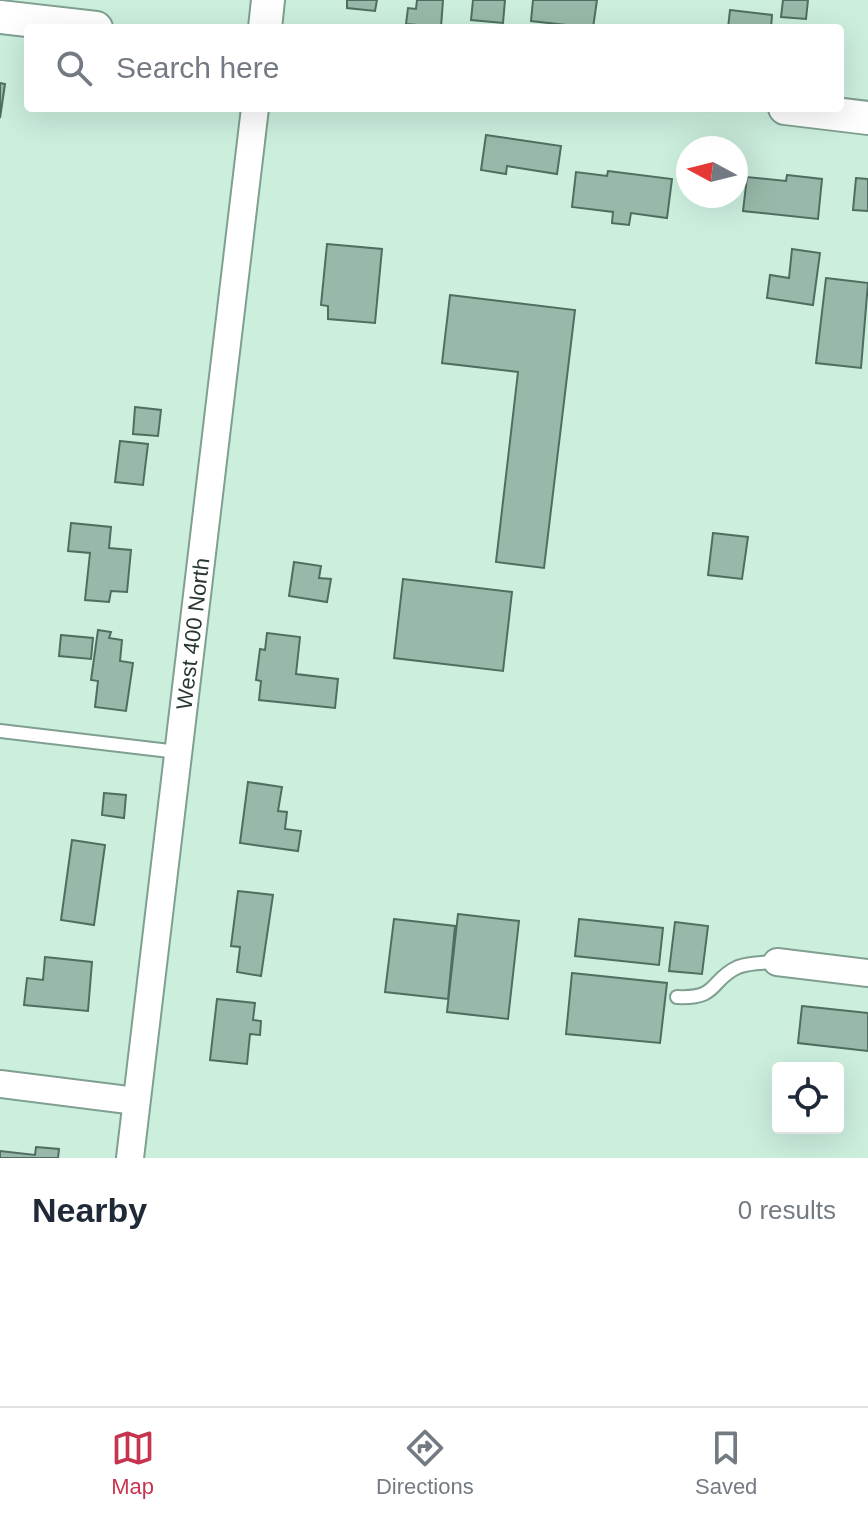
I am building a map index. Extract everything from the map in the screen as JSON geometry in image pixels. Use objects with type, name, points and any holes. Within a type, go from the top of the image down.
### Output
[{"type":"street","points":[[265,24],[268,0]]},
{"type":"street","points":[[0,17],[61,24]]},
{"type":"street","name":"West 400 North","points":[[130,1158],[255,112]]},
{"type":"street","points":[[818,112],[868,118]]},
{"type":"street","points":[[777,962],[868,973]]},
{"type":"street","points":[[0,1084],[136,1101]]},
{"type":"lane","points":[[0,731],[178,752]]},
{"type":"lane","points":[[677,997],[697,998],[711,991],[736,967],[777,962]]},
{"type":"building","points":[[347,0],[377,0],[375,11],[347,8]]},
{"type":"building","points":[[417,0],[443,0],[441,24],[406,24],[408,8],[416,9]]},
{"type":"building","points":[[473,0],[505,0],[503,23],[471,20]]},
{"type":"building","points":[[533,0],[597,0],[594,24],[531,21]]},
{"type":"building","points":[[783,0],[808,0],[806,19],[781,17]]},
{"type":"building","points":[[730,10],[772,15],[771,24],[728,24]]},
{"type":"building","points":[[0,83],[5,84],[0,118]]},
{"type":"building","points":[[486,135],[561,146],[557,174],[507,166],[506,174],[481,170]]},
{"type":"building","points":[[608,171],[672,179],[667,218],[631,213],[629,225],[612,223],[613,212],[572,207],[576,172],[607,176]]},
{"type":"building","points":[[787,175],[822,179],[818,219],[743,211],[748,208],[748,177],[786,181]]},
{"type":"building","points":[[856,178],[868,179],[868,211],[853,210]]},
{"type":"building","points":[[327,244],[382,249],[375,323],[328,319],[328,306],[321,305]]},
{"type":"building","points":[[792,249],[820,253],[813,305],[767,298],[770,275],[789,278]]},
{"type":"building","points":[[826,278],[868,283],[861,368],[816,363]]},
{"type":"building","points":[[450,295],[575,310],[544,568],[496,562],[518,372],[442,363]]},
{"type":"building","points":[[135,407],[161,410],[158,436],[133,434]]},
{"type":"building","points":[[120,441],[148,444],[143,485],[115,482]]},
{"type":"building","points":[[71,523],[111,527],[109,548],[131,550],[127,592],[111,591],[109,602],[85,600],[90,553],[68,551]]},
{"type":"building","points":[[713,533],[748,537],[742,579],[708,575]]},
{"type":"building","points":[[294,562],[321,566],[319,578],[331,579],[327,602],[289,596]]},
{"type":"building","points":[[403,579],[512,592],[503,671],[394,658]]},
{"type":"building","points":[[98,630],[111,632],[109,638],[122,640],[120,661],[133,663],[126,711],[95,707],[98,681],[91,680]]},
{"type":"building","points":[[267,633],[300,637],[296,674],[338,679],[335,708],[259,700],[261,681],[256,680],[260,649],[265,650]]},
{"type":"building","points":[[61,635],[93,638],[91,659],[59,656]]},
{"type":"building","points":[[248,782],[282,787],[278,811],[287,812],[285,829],[301,831],[298,851],[240,843]]},
{"type":"building","points":[[104,793],[126,795],[124,818],[102,815]]},
{"type":"building","points":[[72,840],[105,845],[94,925],[61,920]]},
{"type":"building","points":[[238,891],[273,895],[261,976],[237,972],[240,947],[231,946]]},
{"type":"building","points":[[458,914],[519,921],[508,1019],[447,1012]]},
{"type":"building","points":[[394,919],[455,926],[448,999],[385,992]]},
{"type":"building","points":[[579,919],[663,928],[659,965],[575,956]]},
{"type":"building","points":[[675,922],[708,926],[702,974],[669,971]]},
{"type":"building","points":[[45,957],[92,962],[88,1011],[24,1005],[27,978],[43,980]]},
{"type":"building","points":[[572,973],[667,983],[660,1043],[566,1034]]},
{"type":"building","points":[[217,999],[255,1003],[253,1020],[261,1021],[260,1035],[250,1034],[247,1064],[210,1060]]},
{"type":"building","points":[[802,1006],[868,1013],[868,1051],[798,1043]]},
{"type":"building","points":[[36,1147],[59,1149],[58,1158],[0,1158],[0,1151],[35,1155]]}]
